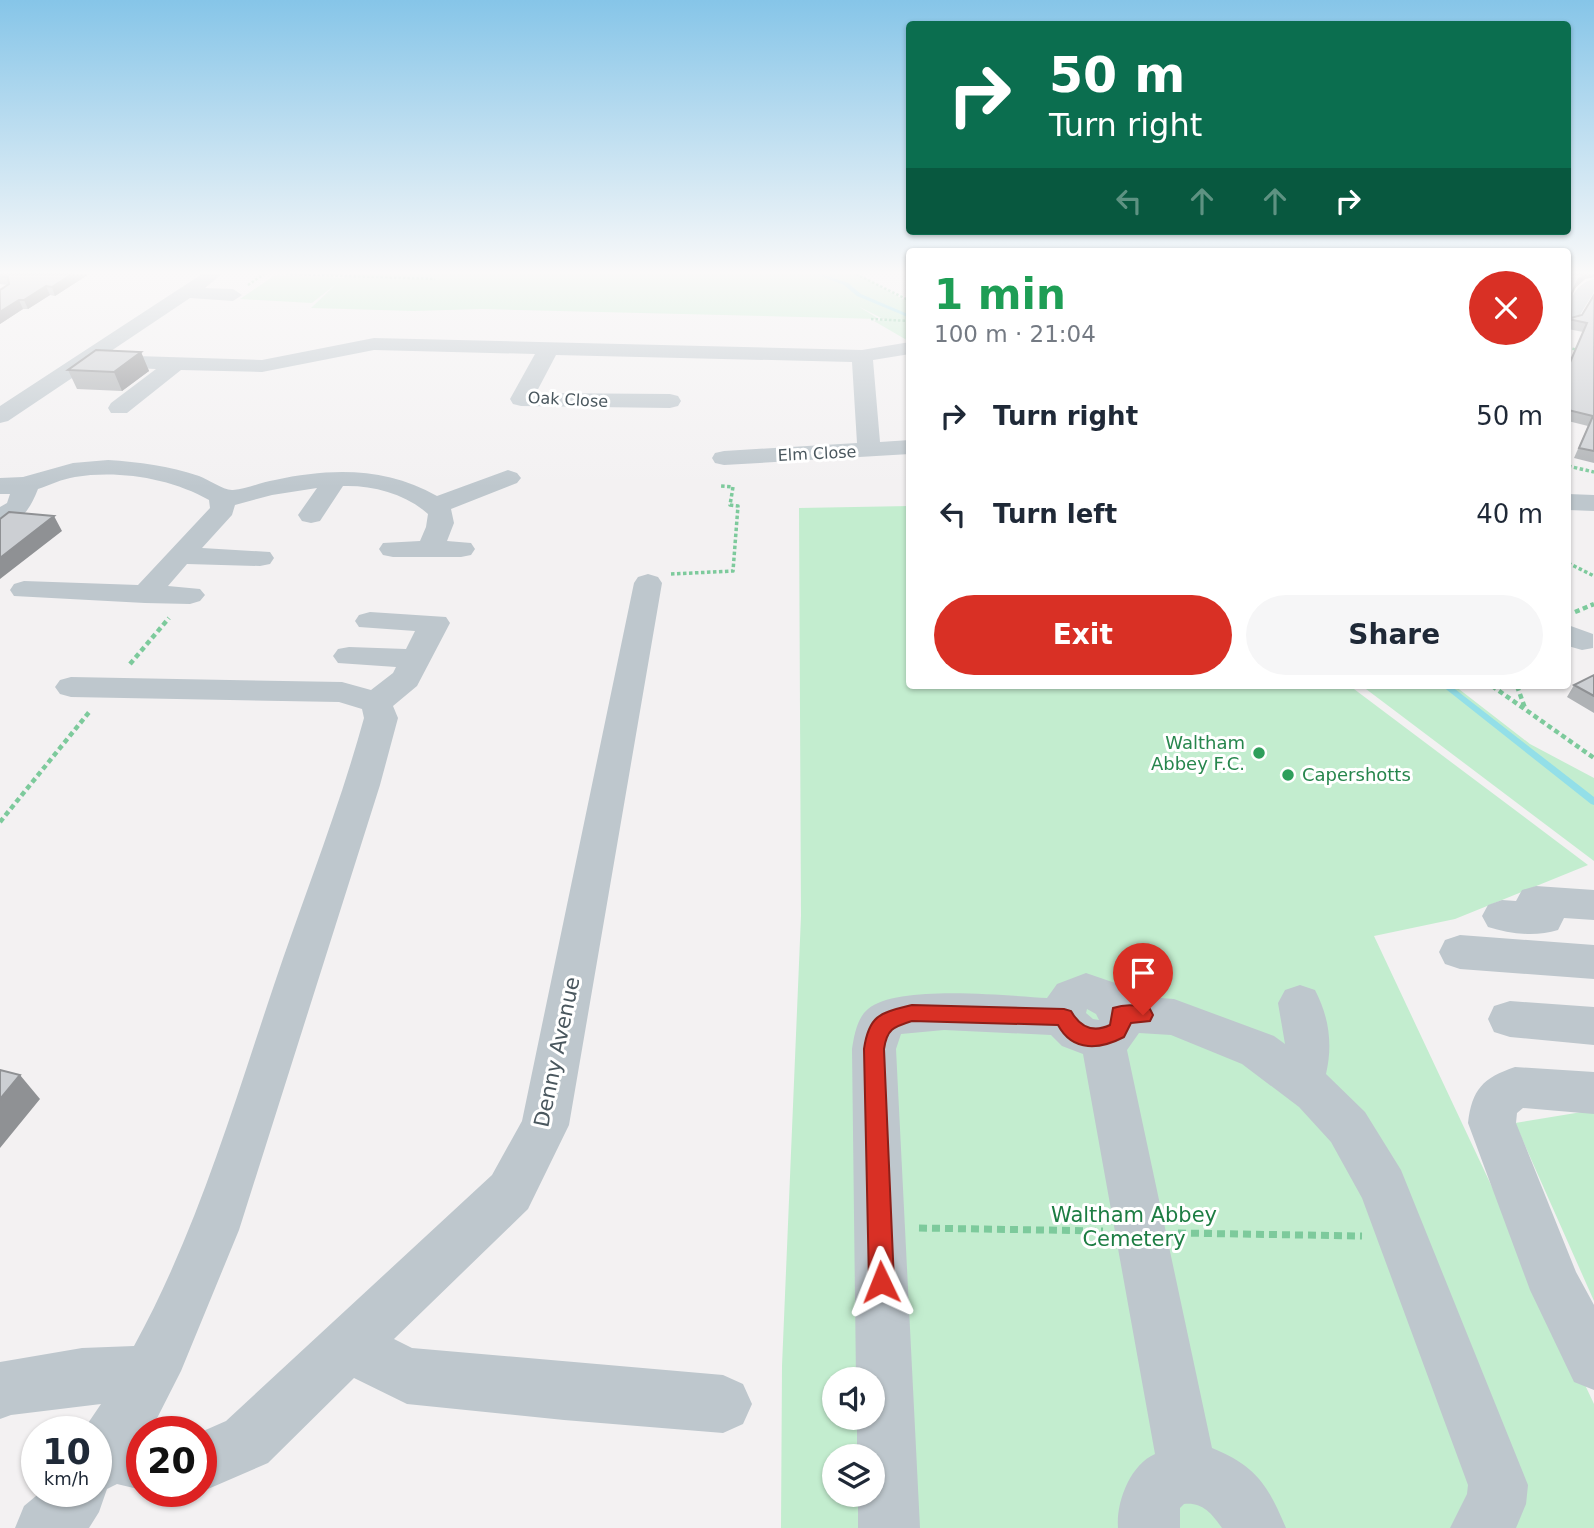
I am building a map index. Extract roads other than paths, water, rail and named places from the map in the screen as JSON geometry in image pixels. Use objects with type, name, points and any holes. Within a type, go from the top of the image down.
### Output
[{"type":"street","points":[[0,416],[105,345]]},
{"type":"street","points":[[83,360],[303,368],[352,346],[360,345]]},
{"type":"street","points":[[431,345],[862,356],[906,349]]},
{"type":"street","name":"Oak Close","points":[[549,348],[521,399],[670,401]]},
{"type":"street","points":[[862,356],[869,450]]},
{"type":"street","points":[[119,408],[177,363]]},
{"type":"street","name":"Elm Close","points":[[720,486],[725,446],[869,450],[906,447]]},
{"type":"street","points":[[0,486],[26,487],[72,471],[110,469],[164,474],[204,484],[221,496],[223,509],[145,594]]},
{"type":"street","points":[[435,506],[508,478]]},
{"type":"street","points":[[223,501],[277,485],[314,479],[371,481],[409,490],[435,506],[441,514],[440,526],[429,549]]},
{"type":"street","points":[[311,515],[335,480]]},
{"type":"street","points":[[0,519],[18,507],[26,487]]},
{"type":"street","points":[[393,549],[461,549]]},
{"type":"street","points":[[181,556],[260,558]]},
{"type":"street","name":"Denny Avenue","points":[[217,1455],[247,1442],[510,1192],[545,1125],[648,583]]},
{"type":"street","points":[[24,590],[145,594],[181,605]]},
{"type":"street","points":[[370,621],[435,622],[406,679],[376,703]]},
{"type":"street","points":[[348,656],[416,659]]},
{"type":"street","points":[[90,688],[342,692],[376,703]]},
{"type":"street","points":[[112,1441],[180,1314],[249,1131],[371,756],[381,718],[376,703]]},
{"type":"street","points":[[1502,916],[1544,919],[1536,901],[1594,905]]},
{"type":"street","points":[[1460,952],[1594,962]]},
{"type":"street","points":[[1300,1003],[1307,1021],[1309,1047],[1301,1082]]},
{"type":"street","points":[[889,1528],[874,1049],[877,1030],[886,1020],[912,1013],[1095,1023],[1174,1017],[1258,1050],[1301,1082],[1348,1127],[1383,1187],[1498,1485],[1496,1504],[1481,1528]]},
{"type":"street","points":[[1510,1018],[1594,1026]]},
{"type":"street","points":[[1095,1023],[1188,1473]]},
{"type":"street","points":[[1594,1093],[1515,1087],[1494,1103],[1492,1123],[1557,1290],[1594,1362]]},
{"type":"street","points":[[349,1346],[407,1376],[723,1404]]},
{"type":"street","points":[[0,1391],[8,1387],[82,1376],[150,1374]]},
{"type":"street","points":[[1149,1528],[1151,1501],[1159,1485],[1172,1476],[1188,1473],[1205,1475],[1223,1484],[1238,1497],[1255,1528]]},
{"type":"waterway","points":[[1450,689],[1594,802]]},
{"type":"place","name":"Waltham Abbey F.C.","points":[[1259,753]]},
{"type":"place","name":"Capershotts","points":[[1288,775]]},
{"type":"park label","name":"Waltham Abbey Cemetery","points":[[1134,1227]]}]
